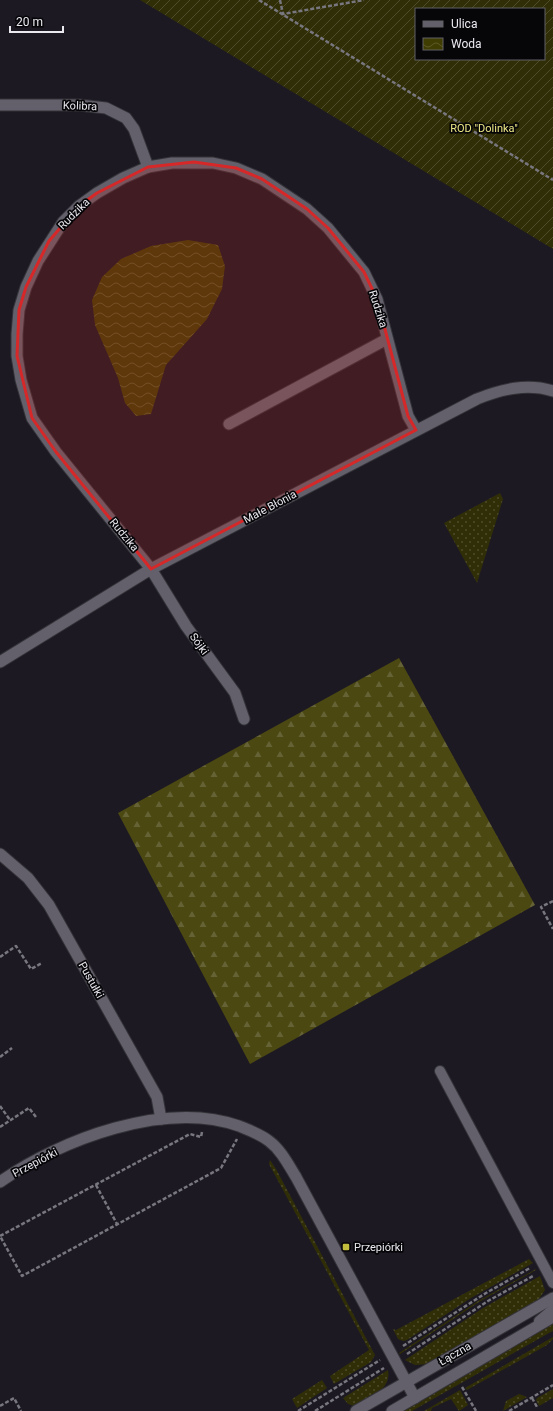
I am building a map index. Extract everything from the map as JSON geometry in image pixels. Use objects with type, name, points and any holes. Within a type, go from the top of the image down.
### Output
[{"type":"street","name":"Kolibra","points":[[0,105],[79,105],[106,108],[126,118],[134,129],[148,167]]},
{"type":"street","name":"Rudzika","points":[[151,569],[56,452],[32,418],[21,380],[17,356],[19,310],[26,287],[49,241],[63,222],[79,206],[96,193],[123,178],[148,167],[194,162],[213,163],[236,168],[262,179],[307,209],[328,228],[364,272],[377,299],[408,416],[416,430]]},
{"type":"street","name":"Rudzika","points":[[229,424],[387,338]]},
{"type":"street","name":"Małe Błonia","points":[[0,662],[151,569],[478,398],[509,388],[530,388],[553,391]]},
{"type":"street","name":"Sójki","points":[[151,569],[186,626],[235,694],[244,720]]},
{"type":"street","name":"Pustułki","points":[[0,854],[28,878],[49,905],[157,1097],[161,1118]]},
{"type":"street","name":"Przepiórki","points":[[0,1182],[28,1165],[70,1145],[124,1127],[161,1118],[194,1117],[222,1121],[263,1137],[276,1148],[296,1177],[415,1398]]},
{"type":"street","name":"Łączna","points":[[356,1411],[553,1298]]},
{"type":"street","name":"Łączna","points":[[392,1411],[553,1317]]},
{"type":"lane","points":[[440,1071],[553,1283]]},
{"type":"lane","points":[[518,1337],[553,1309]]},
{"type":"path","points":[[259,0],[553,180]]},
{"type":"path","points":[[280,0],[283,14]]},
{"type":"path","points":[[283,14],[364,0]]},
{"type":"path","points":[[553,900],[541,907],[553,929]]},
{"type":"path","points":[[0,957],[16,946],[31,969],[42,963]]},
{"type":"path","points":[[0,1056],[12,1048]]},
{"type":"path","points":[[0,1106],[10,1120]]},
{"type":"path","points":[[0,1127],[29,1108],[36,1117]]},
{"type":"path","points":[[204,1127],[201,1137],[190,1134],[0,1236],[22,1276],[221,1168],[239,1137]]},
{"type":"path","points":[[234,1135],[244,1139]]},
{"type":"path","points":[[96,1184],[118,1224]]},
{"type":"path","points":[[400,1347],[480,1296],[534,1266]]},
{"type":"path","points":[[402,1358],[488,1301],[538,1273]]},
{"type":"path","points":[[298,1411],[381,1359],[377,1353]]},
{"type":"path","points":[[315,1411],[387,1367]]},
{"type":"path","points":[[461,1386],[476,1411]]},
{"type":"path","points":[[509,1411],[553,1386]]},
{"type":"path","points":[[0,1406],[14,1398],[21,1411]]},
{"type":"path","points":[[532,1398],[537,1407]]},
{"type":"highlighted area","points":[[194,162],[236,168],[262,179],[307,209],[328,228],[364,272],[377,299],[408,416],[416,430],[151,569],[56,452],[32,418],[17,356],[19,310],[26,287],[49,241],[79,206],[97,193],[148,167]]},
{"type":"green space","name":"ROD \"Dolinka\"","points":[[140,0],[553,0],[553,249]]},
{"type":"green space","points":[[500,493],[503,499],[477,583],[444,523]]},
{"type":"green space","points":[[399,658],[535,905],[250,1064],[118,813]]},
{"type":"green space","points":[[270,1160],[375,1355],[371,1362],[334,1384],[330,1376],[369,1350],[269,1164]]},
{"type":"green space","points":[[529,1259],[533,1263],[471,1298],[407,1340],[403,1341],[398,1339],[393,1329],[396,1330]]},
{"type":"green space","points":[[536,1269],[479,1302],[400,1354],[399,1353],[478,1301]]},
{"type":"green space","points":[[540,1276],[545,1290],[537,1302],[429,1364],[415,1365],[405,1360],[483,1308]]},
{"type":"green space","points":[[553,1324],[553,1331],[412,1411],[402,1411]]},
{"type":"green space","points":[[553,1337],[547,1345],[467,1390],[465,1388]]},
{"type":"green space","points":[[388,1370],[386,1383],[378,1393],[372,1397],[354,1406],[348,1404],[343,1398]]},
{"type":"green space","points":[[322,1380],[327,1388],[297,1408],[292,1399]]},
{"type":"green space","points":[[553,1389],[553,1398],[539,1406],[536,1400],[537,1398]]},
{"type":"green space","points":[[460,1390],[468,1405],[459,1411],[451,1399],[432,1408],[431,1411],[424,1411]]},
{"type":"green space","points":[[519,1394],[527,1397],[503,1411],[506,1401]]},
{"type":"water","points":[[188,240],[218,245],[225,266],[222,289],[207,319],[166,365],[151,414],[136,416],[125,403],[118,378],[95,325],[92,300],[102,277],[121,259],[151,246]]},
{"type":"place","name":"Przepiórki","points":[[346,1247]]}]
